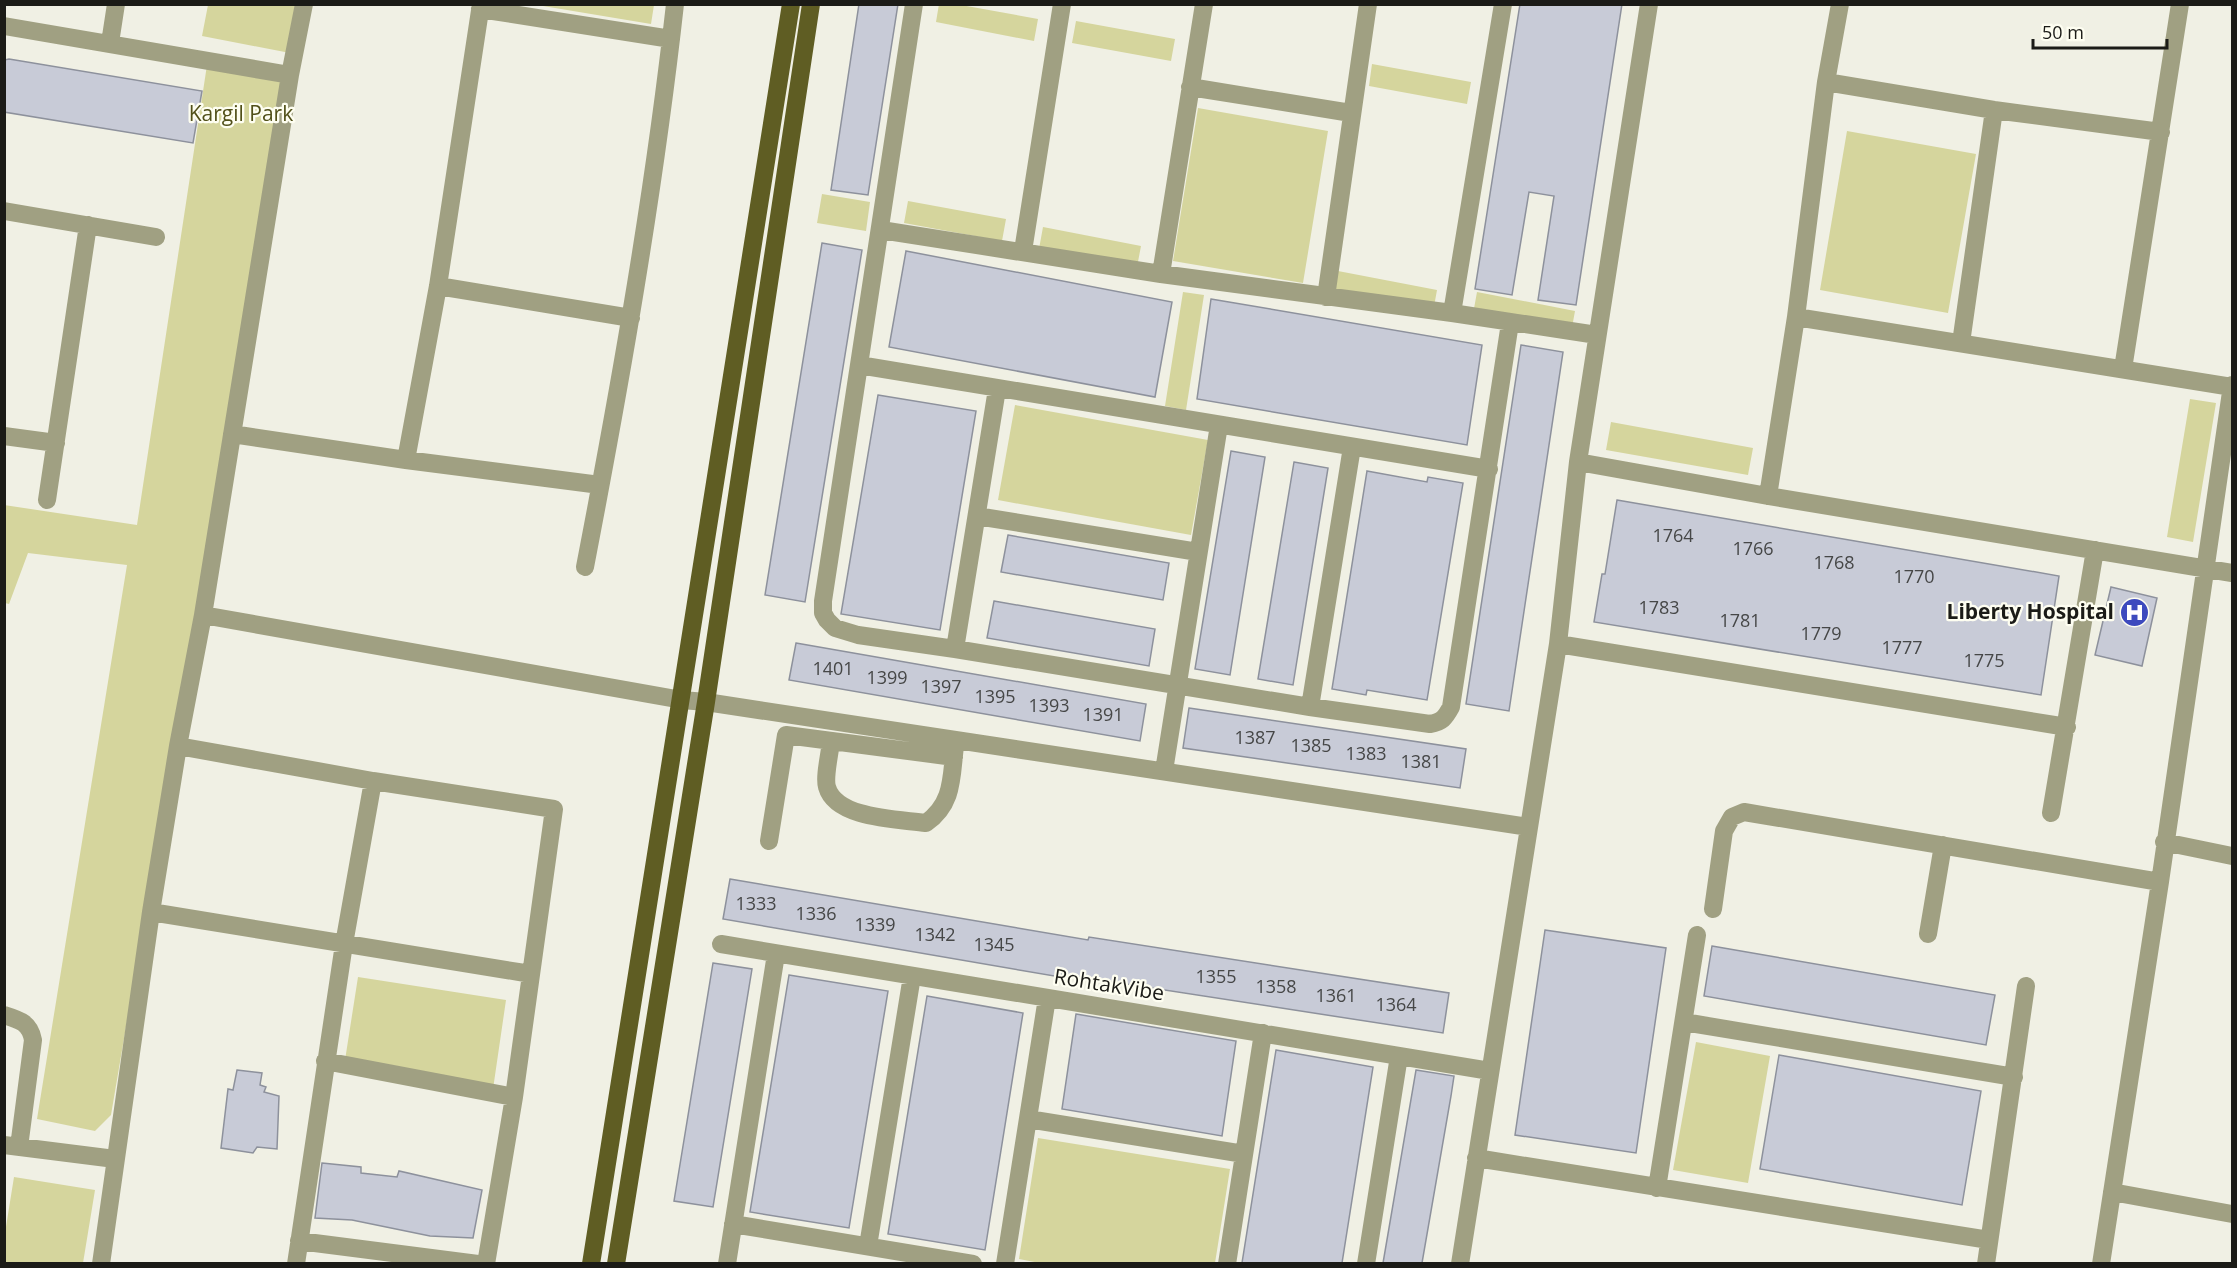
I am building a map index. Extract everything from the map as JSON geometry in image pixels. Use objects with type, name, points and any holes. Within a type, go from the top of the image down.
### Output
[{"type":"main road","points":[[591,1263],[791,4]]},
{"type":"main road","points":[[616,1263],[706,702],[811,4]]},
{"type":"street","points":[[110,43],[116,4]]},
{"type":"street","points":[[101,1263],[151,912],[178,746],[203,615],[290,75],[304,4]]},
{"type":"street","points":[[585,567],[631,318],[657,151],[675,4]]},
{"type":"street","points":[[914,4],[823,601],[823,613],[835,628],[858,635],[1310,707],[1430,724],[1439,723],[1446,717],[1451,707],[1510,323]]},
{"type":"street","points":[[1023,251],[1062,4]]},
{"type":"street","points":[[1161,274],[1204,4]]},
{"type":"street","points":[[1326,297],[1368,4]]},
{"type":"street","points":[[1452,313],[1503,4]]},
{"type":"street","points":[[1460,1263],[1558,644],[1578,462],[1649,4]]},
{"type":"street","points":[[1768,496],[1796,317],[1826,82],[1840,4]]},
{"type":"street","points":[[2123,369],[2180,4]]},
{"type":"street","points":[[406,460],[438,286],[481,7],[671,39]]},
{"type":"street","points":[[4,26],[290,75]]},
{"type":"street","points":[[1826,82],[1994,110],[2161,132]]},
{"type":"street","points":[[1190,87],[1351,113]]},
{"type":"street","points":[[1961,343],[1994,110]]},
{"type":"street","points":[[4,211],[156,237]]},
{"type":"street","points":[[47,500],[88,225]]},
{"type":"street","points":[[881,230],[1161,274],[1597,335]]},
{"type":"street","points":[[438,286],[631,318]]},
{"type":"street","points":[[1796,317],[2232,386],[2160,882],[2101,1263]]},
{"type":"street","points":[[859,365],[1489,469]]},
{"type":"street","points":[[955,649],[997,388]]},
{"type":"street","points":[[1164,771],[1219,425]]},
{"type":"street","points":[[232,434],[406,460],[600,485]]},
{"type":"street","points":[[4,436],[56,443]]},
{"type":"street","points":[[1310,707],[1352,447]]},
{"type":"street","points":[[1578,462],[2232,573]]},
{"type":"street","points":[[976,516],[1198,552]]},
{"type":"street","points":[[2051,813],[2096,550]]},
{"type":"street","points":[[203,615],[682,700],[706,702],[955,748]]},
{"type":"street","points":[[1558,644],[2067,727]]},
{"type":"street","points":[[769,841],[786,735],[831,741],[955,748],[1164,771],[1529,827]]},
{"type":"street","points":[[831,741],[826,786],[833,800],[850,812],[926,823],[939,814],[950,791],[955,748]]},
{"type":"street","points":[[178,746],[374,781],[554,809],[514,1097],[486,1263]]},
{"type":"street","points":[[296,1263],[325,1061],[374,781]]},
{"type":"street","points":[[1713,909],[1724,831],[1732,817],[1744,812],[2160,882]]},
{"type":"street","points":[[2164,842],[2232,856]]},
{"type":"street","points":[[1928,934],[1943,845]]},
{"type":"street","points":[[151,912],[531,974]]},
{"type":"street","points":[[1657,1188],[1696,934]]},
{"type":"street","name":"RohtakVibe","points":[[721,944],[1490,1071]]},
{"type":"street","points":[[727,1263],[776,954]]},
{"type":"street","points":[[868,1246],[912,976]]},
{"type":"street","points":[[1986,1263],[2026,986]]},
{"type":"street","points":[[1005,1263],[1047,998]]},
{"type":"street","points":[[4,1015],[25,1023],[31,1030],[33,1040],[12,1146],[116,1159]]},
{"type":"street","points":[[1684,1022],[2014,1077]]},
{"type":"street","points":[[1227,1263],[1263,1033]]},
{"type":"street","points":[[1366,1263],[1399,1056]]},
{"type":"street","points":[[325,1061],[514,1097]]},
{"type":"street","points":[[1028,1119],[1245,1154]]},
{"type":"street","points":[[1476,1158],[1989,1240]]},
{"type":"street","points":[[2112,1192],[2232,1214]]},
{"type":"street","points":[[733,1224],[973,1263]]},
{"type":"street","points":[[299,1241],[478,1263]]},
{"type":"green space","points":[[939,4],[961,5],[1038,19],[1034,41],[936,22]]},
{"type":"green space","points":[[208,5],[295,5],[290,53],[202,36]]},
{"type":"green space","points":[[537,5],[654,5],[651,24]]},
{"type":"green space","points":[[1076,21],[1175,39],[1171,61],[1072,43]]},
{"type":"green space","points":[[1372,64],[1471,82],[1467,104],[1369,86]]},
{"type":"green space","name":"Kargil Park","points":[[207,65],[287,79],[111,1115],[95,1131],[37,1119],[127,565],[28,553],[9,604],[5,603],[4,505],[137,525]]},
{"type":"green space","points":[[1198,108],[1328,131],[1303,283],[1173,261]]},
{"type":"green space","points":[[1847,131],[1976,154],[1948,313],[1820,290]]},
{"type":"green space","points":[[822,194],[870,202],[866,231],[817,223]]},
{"type":"green space","points":[[908,201],[1006,219],[1002,241],[904,223]]},
{"type":"green space","points":[[1043,227],[1141,246],[1137,267],[1039,249]]},
{"type":"green space","points":[[1338,271],[1437,290],[1433,312],[1334,293]]},
{"type":"green space","points":[[1183,292],[1204,295],[1186,410],[1165,406]]},
{"type":"green space","points":[[1477,292],[1575,311],[1571,333],[1473,314]]},
{"type":"green space","points":[[2190,399],[2216,403],[2193,542],[2167,537]]},
{"type":"green space","points":[[1015,405],[1208,440],[1191,535],[998,500]]},
{"type":"green space","points":[[1611,422],[1753,448],[1748,475],[1606,450]]},
{"type":"green space","points":[[358,977],[506,1000],[492,1096],[343,1073]]},
{"type":"green space","points":[[1696,1042],[1770,1056],[1748,1183],[1673,1170]]},
{"type":"green space","points":[[1038,1138],[1230,1169],[1215,1263],[1045,1264],[1019,1259]]},
{"type":"green space","points":[[14,1177],[95,1190],[83,1263],[5,1263],[5,1233]]},
{"type":"building","points":[[859,4],[898,4],[868,195],[831,190]]},
{"type":"building","points":[[1520,4],[1622,4],[1576,305],[1538,300],[1554,196],[1529,192],[1512,295],[1475,289]]},
{"type":"building","points":[[4,60],[202,91],[193,143],[4,112]]},
{"type":"building","points":[[822,243],[862,250],[805,602],[765,595]]},
{"type":"building","points":[[906,251],[1172,302],[1155,397],[889,347]]},
{"type":"building","points":[[1211,299],[1482,345],[1467,445],[1197,399]]},
{"type":"building","points":[[1521,345],[1563,352],[1509,711],[1466,704]]},
{"type":"building","points":[[878,395],[976,411],[940,630],[841,614]]},
{"type":"building","points":[[1231,451],[1265,457],[1230,675],[1195,669]]},
{"type":"building","points":[[1294,462],[1328,468],[1293,685],[1258,679]]},
{"type":"building","points":[[1367,471],[1427,482],[1428,477],[1463,483],[1427,700],[1367,690],[1366,695],[1332,689]]},
{"type":"building","points":[[1617,500],[2059,576],[2041,695],[1594,622],[1602,574],[1605,574]]},
{"type":"building","points":[[1008,535],[1169,563],[1163,600],[1001,572]]},
{"type":"building","points":[[2111,587],[2157,598],[2142,666],[2095,655]]},
{"type":"building","points":[[994,601],[1155,629],[1149,666],[987,638]]},
{"type":"building","points":[[796,643],[1146,704],[1140,741],[789,680]]},
{"type":"building","points":[[1189,708],[1466,749],[1460,788],[1183,748]]},
{"type":"building","points":[[730,879],[1088,940],[1089,937],[1449,993],[1443,1033],[1061,974],[1060,977],[723,919]]},
{"type":"building","points":[[1545,930],[1666,948],[1636,1153],[1515,1135]]},
{"type":"building","points":[[1712,946],[1995,995],[1986,1045],[1704,996]]},
{"type":"building","points":[[713,963],[752,969],[713,1207],[674,1201]]},
{"type":"building","points":[[789,975],[888,991],[849,1228],[750,1212]]},
{"type":"building","points":[[927,996],[1023,1013],[985,1250],[888,1234]]},
{"type":"building","points":[[1076,1014],[1236,1041],[1222,1136],[1062,1109]]},
{"type":"building","points":[[1276,1050],[1373,1067],[1342,1263],[1242,1263]]},
{"type":"building","points":[[1779,1055],[1981,1091],[1962,1205],[1760,1169]]},
{"type":"building","points":[[237,1070],[262,1073],[260,1085],[266,1087],[264,1092],[279,1096],[277,1149],[257,1147],[253,1153],[221,1148],[228,1089],[233,1090]]},
{"type":"building","points":[[1416,1070],[1454,1076],[1451,1096],[1422,1263],[1383,1263]]},
{"type":"building","points":[[322,1163],[361,1167],[361,1173],[397,1177],[399,1171],[482,1190],[473,1238],[430,1236],[352,1220],[315,1218]]},
{"type":"place","name":"Liberty Hospital","points":[[2135,612]]}]
